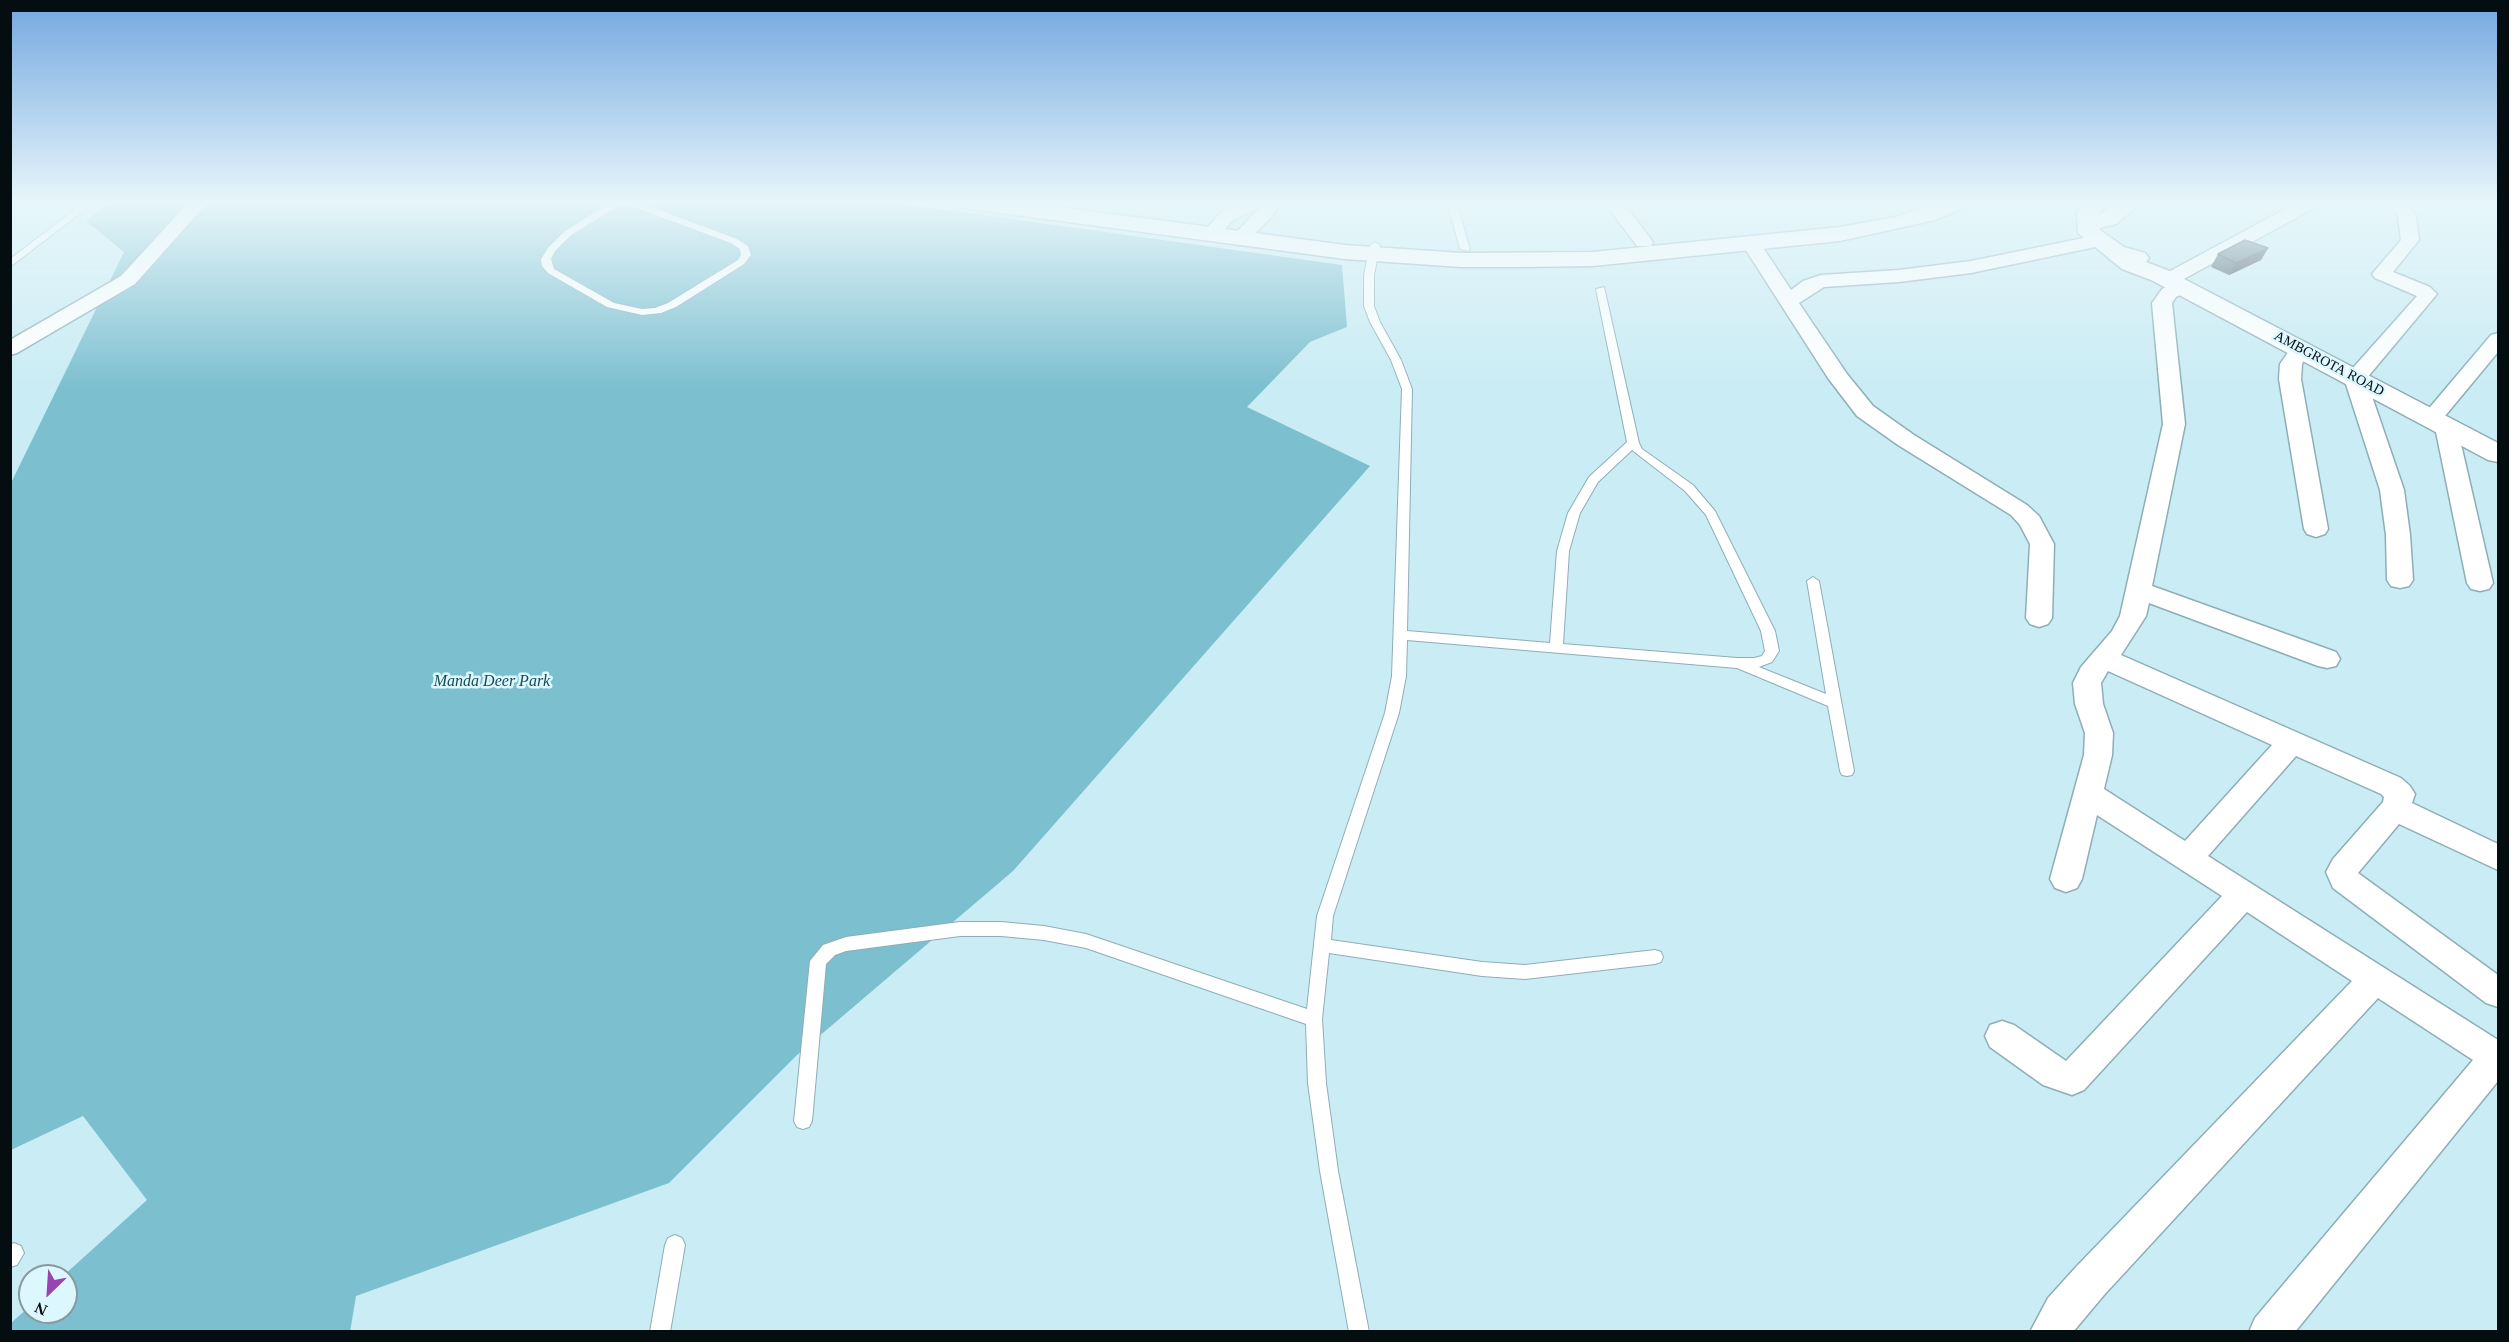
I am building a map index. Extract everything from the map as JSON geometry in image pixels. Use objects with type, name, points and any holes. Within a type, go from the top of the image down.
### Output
[{"type":"main road","name":"AMBGROTA ROAD","points":[[2130,264],[2169,280],[2499,454]]},
{"type":"street","points":[[10,349],[128,280],[143,264]]},
{"type":"street","points":[[1765,264],[1839,378],[1866,411],[1906,440],[2019,510],[2030,521],[2042,544],[2039,618]]},
{"type":"street","points":[[1789,301],[1810,285],[1821,281],[1899,276],[1990,264]]},
{"type":"street","points":[[2066,879],[2098,754],[2099,733],[2089,704],[2087,683],[2091,674],[2122,636],[2133,616],[2174,424],[2162,303],[2169,293],[2169,280],[2199,264]]},
{"type":"street","points":[[2391,264],[2382,274],[2427,294],[2355,378],[2392,490],[2398,535],[2400,580]]},
{"type":"street","points":[[2480,583],[2438,423],[2499,339]]},
{"type":"street","points":[[2300,349],[2291,364],[2290,379],[2316,529]]},
{"type":"street","points":[[2139,590],[2327,659]]},
{"type":"street","points":[[2103,658],[2397,790],[2400,794],[2396,807],[2341,872],[2344,879],[2499,993]]},
{"type":"street","points":[[2188,858],[2292,742]]},
{"type":"street","points":[[2088,794],[2498,1058],[2270,1332]]},
{"type":"street","points":[[2396,807],[2408,815],[2499,858]]},
{"type":"street","points":[[2002,1036],[2055,1074],[2072,1078],[2244,894]]},
{"type":"street","points":[[2050,1332],[2062,1312],[2090,1281],[2376,978]]},
{"type":"lane","points":[[547,264],[551,271],[611,304],[642,312],[657,311],[672,304],[738,264]]},
{"type":"lane","points":[[1359,1332],[1329,1171],[1317,1083],[1314,1019],[1325,916],[1392,713],[1400,676],[1407,390],[1396,360],[1375,322],[1370,306],[1368,293],[1372,264]]},
{"type":"lane","points":[[1402,635],[1737,663],[1755,663],[1767,659],[1772,651],[1768,631],[1712,514],[1689,488],[1638,452],[1633,443],[1601,289]]},
{"type":"lane","points":[[1556,648],[1563,551],[1574,513],[1593,480],[1633,443]]},
{"type":"lane","points":[[1813,581],[1847,771]]},
{"type":"lane","points":[[1737,663],[1835,702]]},
{"type":"lane","points":[[803,1121],[818,961],[829,950],[846,944],[960,929],[1001,929],[1044,933],[1086,940],[1314,1019]]},
{"type":"lane","points":[[1321,945],[1482,969],[1525,972],[1655,957]]},
{"type":"lane","points":[[660,1332],[675,1245]]},
{"type":"green space","name":"Manda Deer Park","points":[[118,264],[1342,265],[1347,327],[1310,342],[1247,407],[1370,466],[1013,871],[797,1055],[669,1183],[356,1296],[350,1332],[11,1331],[11,1323],[18,1317],[18,1324],[78,1324],[76,1264],[147,1200],[83,1116],[11,1150],[10,485]]}]
